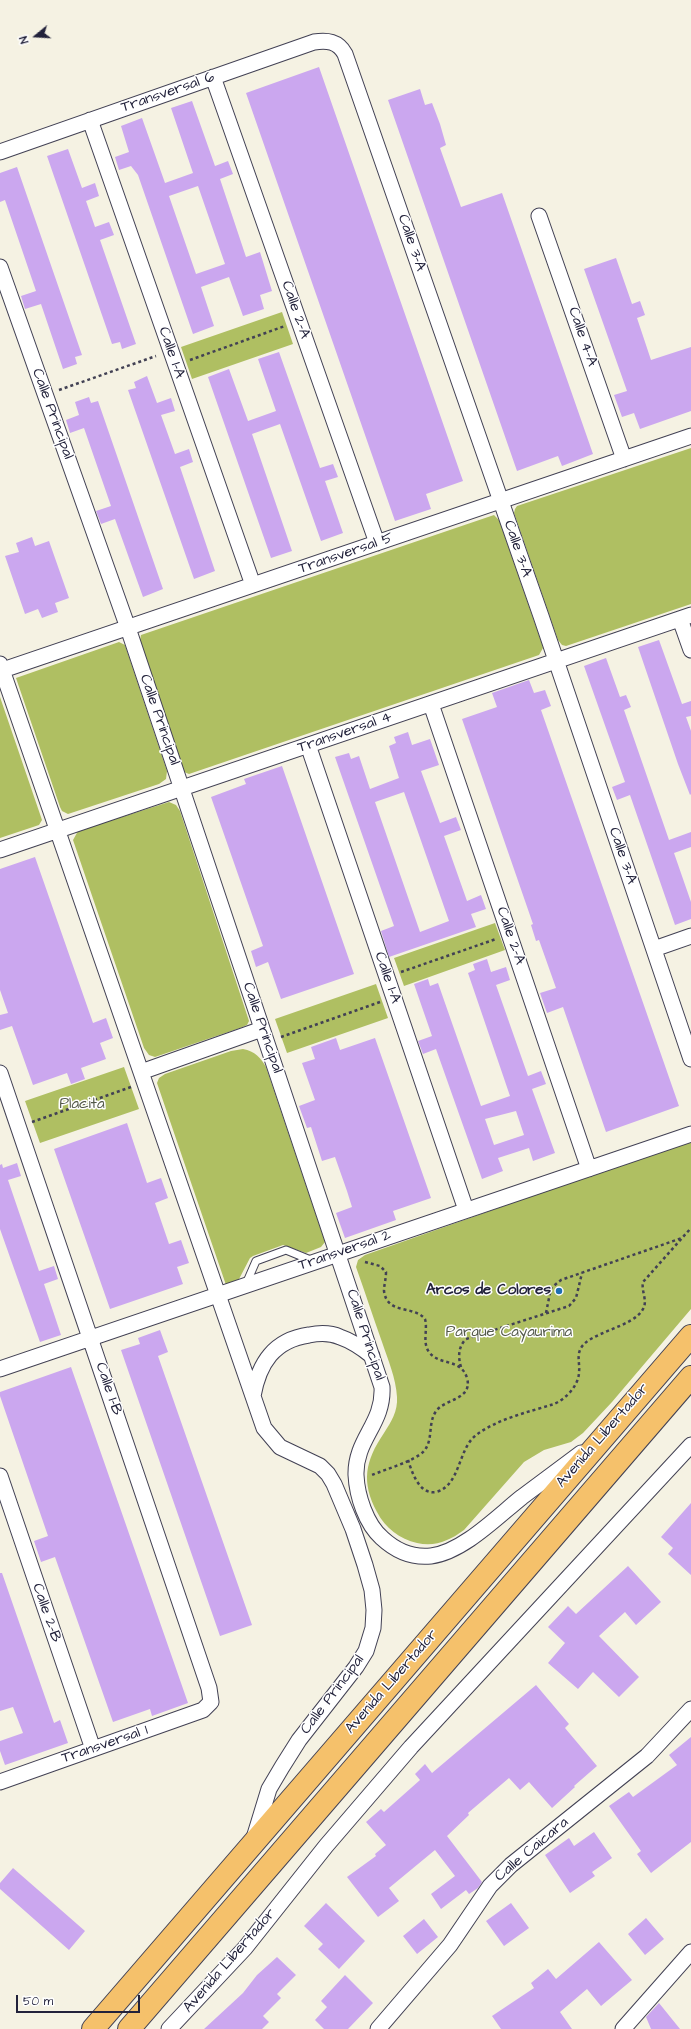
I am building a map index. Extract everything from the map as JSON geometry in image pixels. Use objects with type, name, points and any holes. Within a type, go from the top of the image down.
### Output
[{"type":"main road","name":"Avenida Libertador","points":[[93,2029],[601,1438],[691,1336]]},
{"type":"main road","name":"Avenida Libertador","points":[[129,2029],[691,1377]]},
{"type":"street","name":"Transversal 6","points":[[0,152],[314,42],[323,41],[336,44]]},
{"type":"street","name":"Calle 3-A","points":[[336,44],[342,48],[345,54],[501,501],[691,1059]]},
{"type":"street","name":"Calle 2-A","points":[[213,77],[376,543]]},
{"type":"street","name":"Calle 1-A","points":[[90,120],[253,585]]},
{"type":"street","name":"Calle 4-A","points":[[539,216],[624,459]]},
{"type":"street","name":"Calle Principal","points":[[0,267],[128,628],[382,1386],[383,1400],[376,1420],[360,1449],[356,1461],[357,1481],[365,1512],[378,1534],[391,1546],[406,1554],[419,1557],[433,1556],[457,1546],[478,1532],[601,1438]]},
{"type":"street","name":"Transversal 5","points":[[1,668],[128,628],[691,436]]},
{"type":"street","name":"Transversal 4","points":[[0,850],[686,617]]},
{"type":"street","points":[[686,617],[691,650]]},
{"type":"street","name":"Calle Principal","points":[[1,668],[264,1428],[280,1447],[320,1466],[328,1474],[334,1484],[353,1529],[372,1590],[374,1610],[373,1628],[366,1651],[356,1667],[299,1740],[282,1766],[269,1789],[252,1845]]},
{"type":"street","name":"Calle 2-A","points":[[431,704],[589,1169]]},
{"type":"street","name":"Calle 1-A","points":[[308,745],[466,1210]]},
{"type":"street","points":[[654,949],[691,936]]},
{"type":"street","points":[[143,1077],[264,1035]]},
{"type":"street","name":"Calle 1-B","points":[[0,1073],[209,1688],[211,1702],[209,1706]]},
{"type":"street","name":"Transversal 2","points":[[0,1369],[691,1134]]},
{"type":"street","points":[[253,1396],[256,1380],[271,1353],[284,1342],[299,1336],[320,1334],[339,1336],[355,1344],[372,1356]]},
{"type":"street","name":"Avenida Libertador","points":[[169,2029],[245,1948],[326,1846],[411,1747],[691,1445]]},
{"type":"street","name":"Calle 2-B","points":[[0,1476],[93,1749]]},
{"type":"street","name":"Transversal 1","points":[[0,1782],[203,1710],[209,1706]]},
{"type":"street","name":"Calle Caicara","points":[[378,2029],[450,1945],[490,1886],[511,1865],[647,1756],[691,1710]]},
{"type":"street","points":[[623,2029],[691,1952]]},
{"type":"lane","points":[[246,1285],[256,1261],[286,1250],[315,1262]]},
{"type":"path","points":[[176,366],[299,321]]},
{"type":"path","points":[[45,395],[171,351]]},
{"type":"path","points":[[387,977],[510,934]]},
{"type":"path","points":[[264,1035],[394,997]]},
{"type":"path","points":[[18,1127],[143,1077]]},
{"type":"path","points":[[408,1460],[417,1482],[422,1488],[428,1491],[438,1491],[443,1489],[453,1476],[467,1445],[475,1436],[503,1421],[554,1404],[564,1398],[578,1380],[579,1354],[582,1346],[594,1338],[627,1323],[641,1312],[644,1306],[643,1282],[691,1228]]},
{"type":"path","points":[[546,1313],[550,1292],[554,1285],[582,1273],[682,1238]]},
{"type":"path","points":[[338,1254],[384,1269],[386,1276],[384,1292],[389,1303],[400,1309],[420,1313],[426,1323],[425,1340],[429,1352],[438,1359],[454,1363],[461,1368]]},
{"type":"path","points":[[357,1481],[420,1455],[428,1445],[433,1418],[436,1411],[443,1405],[457,1400],[466,1390],[468,1383],[461,1368],[459,1352],[466,1339],[569,1306],[574,1301],[582,1273]]},
{"type":"green space","points":[[282,312],[293,344],[192,379],[181,347]]},
{"type":"green space","points":[[691,448],[691,604],[566,646],[562,645],[558,640],[514,513],[515,509],[517,506]]},
{"type":"green space","points":[[494,515],[499,520],[542,644],[543,648],[539,655],[189,774],[184,772],[140,640],[141,635]]},
{"type":"green space","points":[[119,642],[125,645],[167,771],[166,779],[159,784],[68,814],[62,811],[60,807],[16,678]]},
{"type":"green space","points":[[0,697],[42,820],[39,825],[0,838]]},
{"type":"green space","points":[[169,802],[176,805],[180,811],[249,1021],[247,1025],[240,1028],[155,1057],[149,1055],[144,1048],[73,840],[78,831]]},
{"type":"green space","points":[[495,923],[505,950],[404,986],[394,958]]},
{"type":"green space","points":[[376,984],[388,1018],[287,1053],[275,1019]]},
{"type":"green space","points":[[243,1049],[251,1051],[257,1055],[266,1067],[325,1242],[321,1247],[306,1253],[283,1245],[253,1256],[250,1258],[238,1281],[226,1285],[157,1083],[159,1078],[165,1074],[231,1051]]},
{"type":"green space","name":"Placita","points":[[124,1067],[139,1109],[40,1143],[25,1101]]},
{"type":"green space","name":"Parque Cayaurima","points":[[691,1140],[691,1309],[612,1402],[583,1433],[571,1442],[544,1450],[524,1462],[464,1530],[447,1540],[436,1544],[417,1543],[399,1536],[380,1518],[372,1501],[367,1481],[369,1462],[395,1412],[397,1402],[395,1383],[391,1369],[356,1267],[358,1260],[365,1255]]},
{"type":"building","points":[[319,67],[463,481],[426,494],[431,509],[395,521],[246,93]]},
{"type":"building","points":[[420,89],[425,105],[432,103],[440,124],[446,145],[440,148],[461,207],[502,193],[593,454],[562,466],[558,456],[517,471],[388,100]]},
{"type":"building","points":[[192,101],[215,166],[228,161],[233,174],[220,179],[246,257],[260,252],[272,291],[260,295],[264,309],[243,316],[229,277],[201,287],[214,326],[193,334],[138,175],[131,166],[119,170],[115,157],[129,152],[121,126],[142,118],[165,183],[193,173],[171,108]],"holes":[[[198,186],[225,264],[196,274],[169,196]]]},
{"type":"building","points":[[68,149],[82,188],[95,183],[99,196],[86,201],[95,227],[109,222],[114,235],[100,240],[136,344],[122,349],[120,342],[112,344],[47,156]]},
{"type":"building","points":[[17,167],[82,355],[75,357],[77,364],[63,369],[41,304],[25,309],[21,296],[36,291],[5,200],[0,202],[0,173]]},
{"type":"building","points":[[616,258],[632,304],[640,301],[645,315],[637,318],[651,360],[691,347],[691,411],[640,429],[634,413],[622,417],[614,395],[627,391],[584,269]]},
{"type":"building","points":[[279,352],[320,468],[333,464],[338,477],[325,481],[343,533],[321,541],[280,424],[252,434],[292,551],[271,558],[208,377],[229,369],[248,421],[276,411],[258,359]]},
{"type":"building","points":[[147,376],[157,403],[171,398],[175,411],[161,415],[175,454],[189,449],[193,462],[180,467],[215,571],[194,579],[128,390],[136,388],[134,382]]},
{"type":"building","points":[[89,397],[91,403],[98,401],[163,589],[143,597],[115,519],[101,524],[96,511],[111,506],[84,428],[70,433],[66,420],[79,415],[75,402]]},
{"type":"building","points":[[32,537],[35,546],[49,541],[69,598],[55,603],[58,612],[42,618],[38,609],[25,614],[5,556],[19,552],[16,543]]},
{"type":"building","points":[[659,640],[682,704],[691,701],[691,716],[686,717],[691,731],[690,795],[638,647]]},
{"type":"building","points":[[606,658],[620,697],[626,695],[631,707],[624,710],[669,840],[691,832],[691,847],[674,853],[691,902],[691,919],[675,925],[630,795],[617,800],[612,787],[625,782],[584,666]]},
{"type":"building","points":[[529,680],[534,693],[545,690],[551,706],[541,710],[679,1106],[606,1132],[563,1007],[547,1013],[540,993],[556,988],[539,940],[536,941],[531,925],[533,924],[462,719],[497,707],[492,693]]},
{"type":"building","points":[[408,732],[412,745],[430,739],[439,765],[421,771],[440,823],[456,817],[461,830],[444,836],[467,901],[481,895],[486,909],[471,914],[476,927],[389,957],[381,931],[394,926],[335,757],[349,753],[351,759],[359,756],[370,789],[399,778],[389,746],[396,743],[394,737]],"holes":[[[404,792],[449,921],[420,932],[375,802]]]},
{"type":"building","points":[[282,766],[354,974],[281,999],[268,962],[256,967],[251,951],[263,946],[211,797],[246,784],[244,779]]},
{"type":"building","points":[[35,857],[93,1023],[106,1018],[113,1038],[100,1043],[106,1059],[81,1068],[85,1079],[71,1084],[67,1073],[33,1085],[12,1026],[0,1030],[0,1015],[8,1013],[0,990],[0,869]]},
{"type":"building","points":[[487,959],[491,972],[506,967],[510,980],[496,985],[528,1076],[541,1071],[546,1084],[532,1089],[555,1153],[533,1161],[529,1148],[498,1158],[503,1171],[482,1179],[436,1049],[423,1054],[418,1041],[432,1036],[414,984],[428,979],[430,986],[438,983],[481,1106],[510,1096],[468,973],[475,970],[473,964]],"holes":[[[516,1111],[524,1135],[494,1145],[485,1119]]]},
{"type":"building","points":[[336,1038],[340,1050],[375,1038],[431,1198],[393,1211],[396,1220],[345,1238],[336,1213],[352,1207],[347,1191],[335,1157],[322,1161],[311,1127],[307,1128],[299,1106],[315,1100],[302,1063],[315,1059],[311,1047]]},
{"type":"building","points":[[127,1123],[147,1183],[161,1178],[168,1198],[155,1203],[169,1244],[181,1240],[189,1263],[177,1267],[183,1284],[110,1309],[54,1149]]},
{"type":"building","points":[[17,1163],[21,1176],[8,1180],[39,1271],[54,1266],[58,1279],[44,1284],[61,1335],[40,1342],[0,1229],[0,1165],[2,1164],[3,1168]]},
{"type":"building","points":[[160,1330],[168,1352],[158,1356],[252,1625],[220,1636],[121,1350],[140,1344],[138,1338]]},
{"type":"building","points":[[71,1367],[188,1703],[152,1716],[150,1709],[113,1722],[55,1557],[41,1562],[34,1541],[48,1536],[0,1396],[0,1392]]},
{"type":"building","points":[[691,1503],[691,1575],[668,1554],[673,1548],[661,1537]]},
{"type":"building","points":[[628,1566],[661,1602],[636,1625],[625,1612],[599,1636],[639,1677],[619,1697],[593,1672],[578,1689],[548,1663],[565,1643],[548,1627],[568,1606],[576,1614]]},
{"type":"building","points":[[0,1573],[2,1573],[54,1723],[60,1720],[68,1743],[5,1765],[0,1751],[0,1741],[23,1733],[13,1707],[0,1711]]},
{"type":"building","points":[[536,1685],[569,1724],[565,1728],[597,1766],[552,1808],[529,1782],[520,1790],[509,1778],[468,1813],[469,1815],[447,1836],[482,1882],[478,1888],[469,1894],[466,1890],[441,1909],[431,1894],[455,1876],[435,1850],[389,1888],[399,1901],[378,1917],[347,1877],[376,1856],[375,1854],[386,1845],[366,1822],[381,1809],[384,1812],[420,1780],[415,1774],[425,1764],[432,1773]]},
{"type":"building","points":[[691,1737],[691,1842],[651,1873],[637,1854],[641,1851],[609,1806],[629,1792],[633,1797],[677,1765],[669,1755]]},
{"type":"building","points":[[594,1832],[612,1858],[592,1872],[595,1876],[570,1893],[545,1855],[569,1838],[574,1846]]},
{"type":"building","points":[[13,1868],[85,1931],[69,1950],[0,1889],[0,1883]]},
{"type":"building","points":[[326,1903],[365,1941],[339,1969],[318,1949],[323,1944],[304,1926]]},
{"type":"building","points":[[511,1903],[529,1928],[504,1946],[486,1921]]},
{"type":"building","points":[[646,1918],[664,1939],[645,1955],[628,1934]]},
{"type":"building","points":[[424,1919],[438,1937],[417,1954],[403,1936]]},
{"type":"building","points":[[599,1942],[632,1980],[601,2006],[587,1989],[560,2012],[572,2029],[501,2029],[492,2016],[534,1988],[531,1983],[548,1969],[556,1979]]},
{"type":"building","points":[[277,1957],[296,1975],[277,1994],[281,1998],[263,2016],[269,2022],[262,2029],[204,2029],[243,1993],[257,1975]]},
{"type":"building","points":[[345,1975],[373,2003],[348,2029],[324,2029],[315,2020],[327,2007],[321,2001]]},
{"type":"building","points":[[659,2003],[680,2029],[651,2029],[646,2017]]},
{"type":"place","name":"Arcos de Colores","points":[[559,1291]]}]
